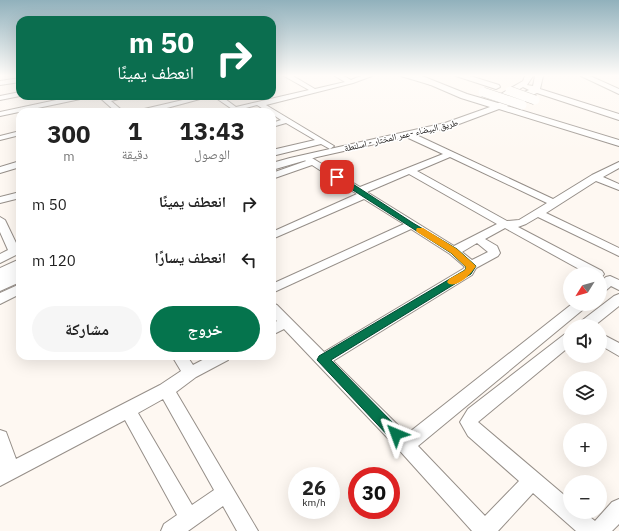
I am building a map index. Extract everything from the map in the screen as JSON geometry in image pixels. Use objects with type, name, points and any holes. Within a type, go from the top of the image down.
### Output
[{"type":"main road","points":[[481,101],[619,143]]},
{"type":"main road","name":"طريق البيضاء -عمر المختار - اسلنطة","points":[[276,159],[435,123],[458,116],[493,101]]},
{"type":"main road","points":[[509,101],[619,137]]},
{"type":"main road","name":"طريق البيضاء -عمر المختار - اسلنطة","points":[[276,166],[309,160],[324,147],[407,134],[448,125],[519,101]]},
{"type":"main road","points":[[551,101],[619,126]]},
{"type":"main road","points":[[558,101],[619,117]]},
{"type":"main road","points":[[0,274],[16,256]]},
{"type":"main road","points":[[0,286],[16,277]]},
{"type":"street","points":[[28,108],[62,101]]},
{"type":"street","points":[[107,101],[116,108]]},
{"type":"street","points":[[159,108],[189,101]]},
{"type":"street","points":[[223,101],[233,108]]},
{"type":"street","points":[[238,108],[273,101]]},
{"type":"street","points":[[260,104],[267,108]]},
{"type":"street","points":[[0,114],[16,111]]},
{"type":"street","points":[[276,113],[288,120],[324,147]]},
{"type":"street","points":[[276,124],[288,120]]},
{"type":"street","points":[[0,138],[16,134]]},
{"type":"street","points":[[407,134],[554,203]]},
{"type":"street","points":[[276,153],[324,147]]},
{"type":"street","points":[[276,234],[362,193],[450,154]]},
{"type":"street","points":[[276,174],[309,160],[410,225],[454,251],[471,266]]},
{"type":"street","points":[[0,170],[16,165]]},
{"type":"street","points":[[454,251],[505,224],[517,224],[523,222],[596,177],[619,165]]},
{"type":"street","points":[[410,171],[585,267]]},
{"type":"street","points":[[596,177],[619,187]]},
{"type":"street","points":[[0,200],[16,196]]},
{"type":"street","points":[[538,213],[619,252]]},
{"type":"street","points":[[0,220],[16,250]]},
{"type":"street","points":[[276,287],[410,225]]},
{"type":"street","points":[[323,360],[468,272],[471,266],[494,253],[493,249],[476,238]]},
{"type":"street","points":[[0,259],[16,255]]},
{"type":"street","points":[[0,299],[16,290]]},
{"type":"street","points":[[594,319],[619,299]]},
{"type":"street","points":[[406,445],[572,311]]},
{"type":"street","points":[[276,312],[406,445],[484,531],[514,501],[531,481]]},
{"type":"street","points":[[276,328],[286,322]]},
{"type":"street","points":[[607,342],[619,350]]},
{"type":"street","points":[[563,344],[474,414],[468,422],[474,431],[591,531]]},
{"type":"street","points":[[181,360],[191,373]]},
{"type":"street","points":[[0,438],[5,474],[166,390],[191,373],[215,360]]},
{"type":"street","points":[[166,390],[248,531]]},
{"type":"street","points":[[128,410],[189,518]]},
{"type":"street","points":[[171,531],[226,492]]},
{"type":"street","points":[[599,531],[619,509]]},
{"type":"slow traffic","points":[[420,230],[454,251],[471,266],[468,272],[452,282]]},
{"type":"route","points":[[337,177],[410,225],[454,251],[471,266],[468,272],[323,360],[396,434]]}]
